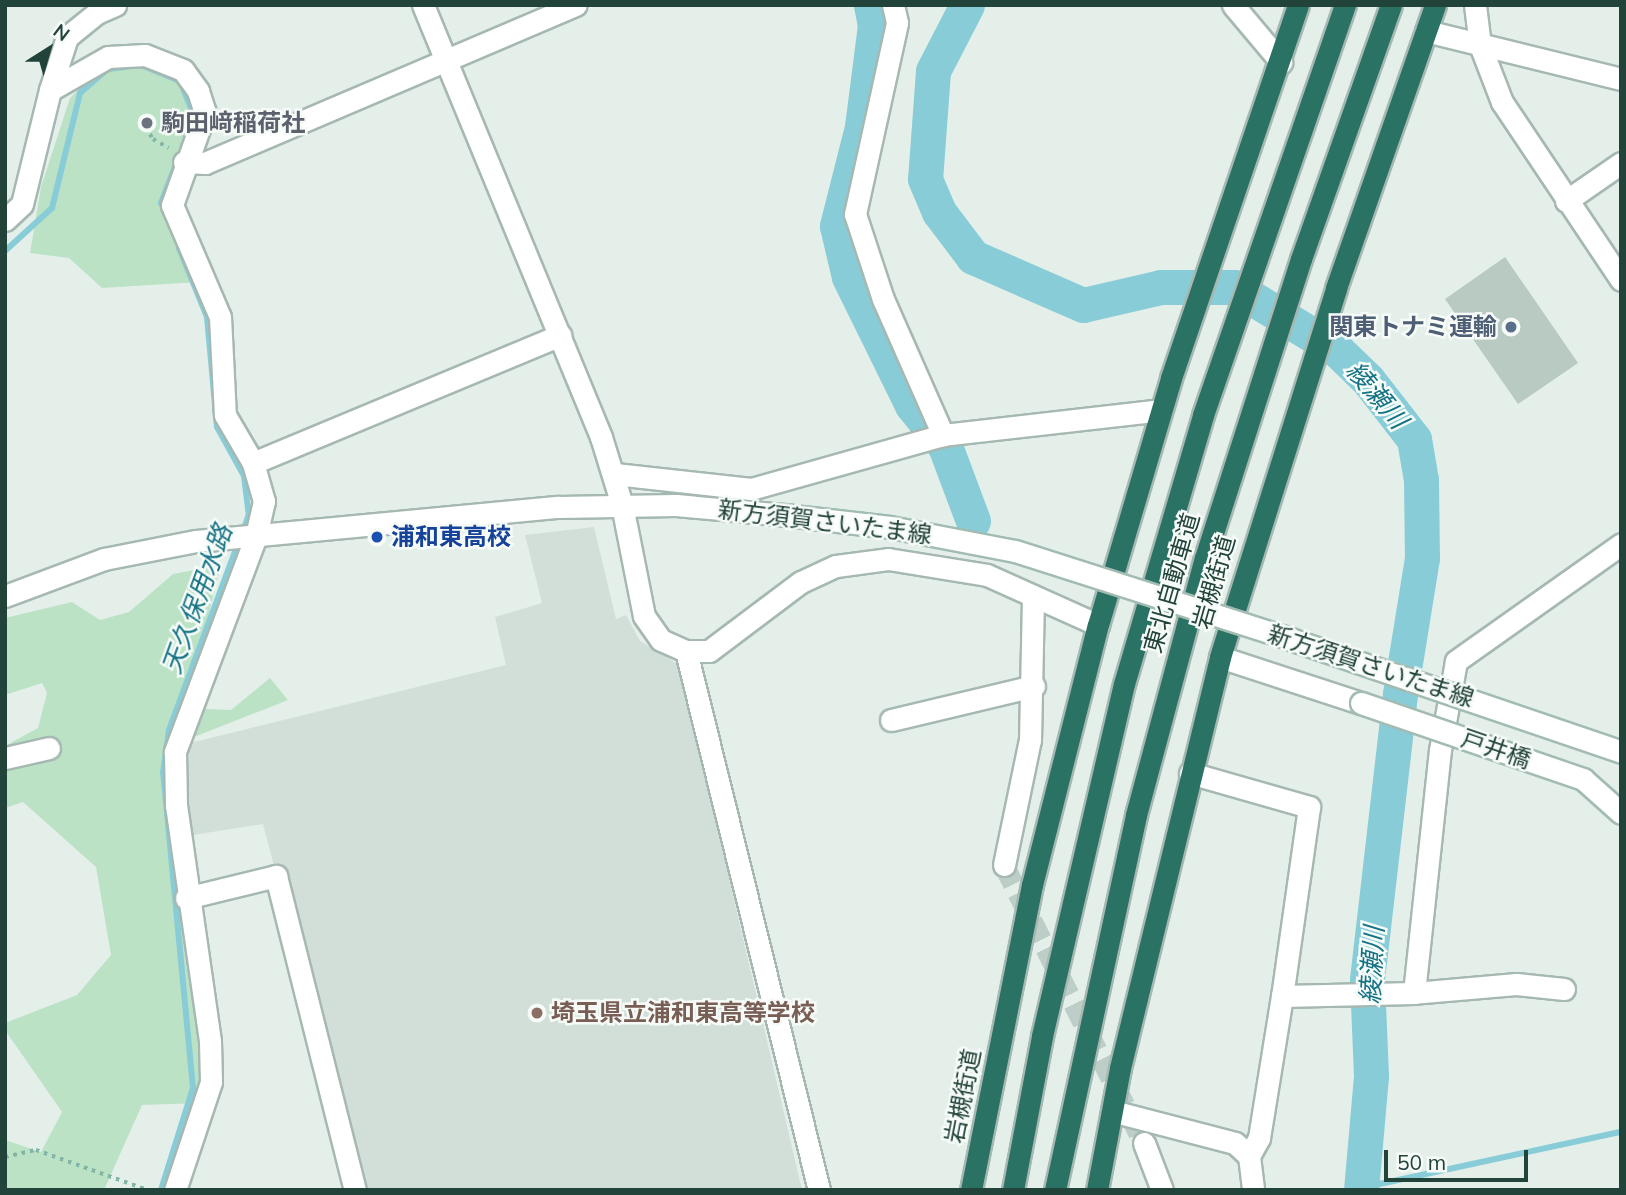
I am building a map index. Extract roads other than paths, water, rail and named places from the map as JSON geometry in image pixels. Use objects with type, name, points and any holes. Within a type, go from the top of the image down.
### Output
[{"type":"highway","name":"岩槻街道","points":[[971,1190],[1032,885],[1098,625],[1171,378],[1226,212],[1281,62],[1298,5]]},
{"type":"highway","name":"東北自動車道","points":[[1013,1190],[1090,816],[1124,684],[1203,415],[1345,5]]},
{"type":"highway","name":"東北自動車道","points":[[1055,1190],[1136,816],[1237,451],[1301,259],[1391,5]]},
{"type":"highway","name":"岩槻街道","points":[[1097,1190],[1112,1111],[1190,773],[1220,657],[1257,530],[1336,288],[1435,5]]},
{"type":"street","points":[[5,220],[22,204],[50,90],[67,37],[97,13],[115,5]]},
{"type":"street","points":[[423,5],[615,474],[648,627],[661,640],[686,651],[709,651],[801,582],[836,566],[888,559],[986,575],[1098,625]]},
{"type":"street","points":[[178,156],[205,163],[576,5]]},
{"type":"street","points":[[893,5],[897,23],[855,214],[883,299],[943,435]]},
{"type":"street","points":[[1233,5],[1281,62]]},
{"type":"street","points":[[1475,5],[1480,45],[1502,102],[1621,280]]},
{"type":"street","points":[[1426,32],[1621,79]]},
{"type":"street","points":[[50,90],[108,57],[145,55],[183,70],[198,91],[205,112],[178,156],[172,205],[220,317],[225,415],[253,463],[264,501],[256,536],[176,752],[176,805],[186,898],[210,1041],[211,1082],[175,1190]]},
{"type":"street","points":[[1566,201],[1621,163]]},
{"type":"street","points":[[253,463],[560,335]]},
{"type":"street","points":[[615,474],[751,489],[943,435],[1161,410]]},
{"type":"street","name":"新方須賀さいたま線","points":[[5,596],[65,571],[152,547],[256,536],[501,511],[622,505],[785,515],[954,538],[1038,558],[1621,752]]},
{"type":"street","points":[[1414,993],[1440,750],[1457,661],[1621,544]]},
{"type":"street","points":[[1004,865],[1030,740],[1034,686],[1033,596]]},
{"type":"street","points":[[686,651],[819,1190]]},
{"type":"street","name":"戸井橋","points":[[1220,657],[1361,702],[1583,779],[1621,813]]},
{"type":"street","points":[[891,720],[1034,686]]},
{"type":"street","points":[[5,758],[49,748]]},
{"type":"street","points":[[1190,773],[1308,807],[1259,1138],[1249,1156],[1253,1190]]},
{"type":"street","points":[[186,898],[276,876],[355,1190]]},
{"type":"street","points":[[1282,996],[1333,998],[1517,984],[1564,989]]},
{"type":"street","points":[[1112,1111],[1235,1143],[1249,1156]]},
{"type":"street","points":[[1144,1143],[1162,1190]]},
{"type":"waterway","points":[[871,5],[875,25],[862,127],[837,226],[849,277],[912,405],[945,446],[973,521]]},
{"type":"waterway","name":"綾瀬川","points":[[967,5],[933,71],[925,179],[939,212],[973,257],[1083,305],[1161,287],[1234,287],[1337,350],[1368,380],[1414,439],[1421,480],[1422,558],[1400,694],[1367,980],[1371,1076],[1361,1190]]},
{"type":"waterway","name":"天久保用水路","points":[[5,251],[52,208],[80,93],[108,69],[141,65],[180,81],[194,115],[192,121]]},
{"type":"waterway","name":"天久保用水路","points":[[165,212],[161,203],[175,167]]},
{"type":"waterway","name":"天久保用水路","points":[[179,248],[207,317],[217,427],[244,476],[249,514],[243,531]]},
{"type":"waterway","name":"天久保用水路","points":[[161,1190],[193,1088],[163,773],[169,730],[239,541]]},
{"type":"waterway","points":[[1361,1188],[1621,1132]]},
{"type":"tunnel","points":[[1004,865],[1144,1143]]},
{"type":"place","name":"駒田﨑稲荷社","points":[[147,123]]},
{"type":"place","name":"関東トナミ運輸","points":[[1511,327]]},
{"type":"place","name":"浦和東高校","points":[[377,537]]},
{"type":"place","name":"埼玉県立浦和東高等学校","points":[[537,1013]]}]
